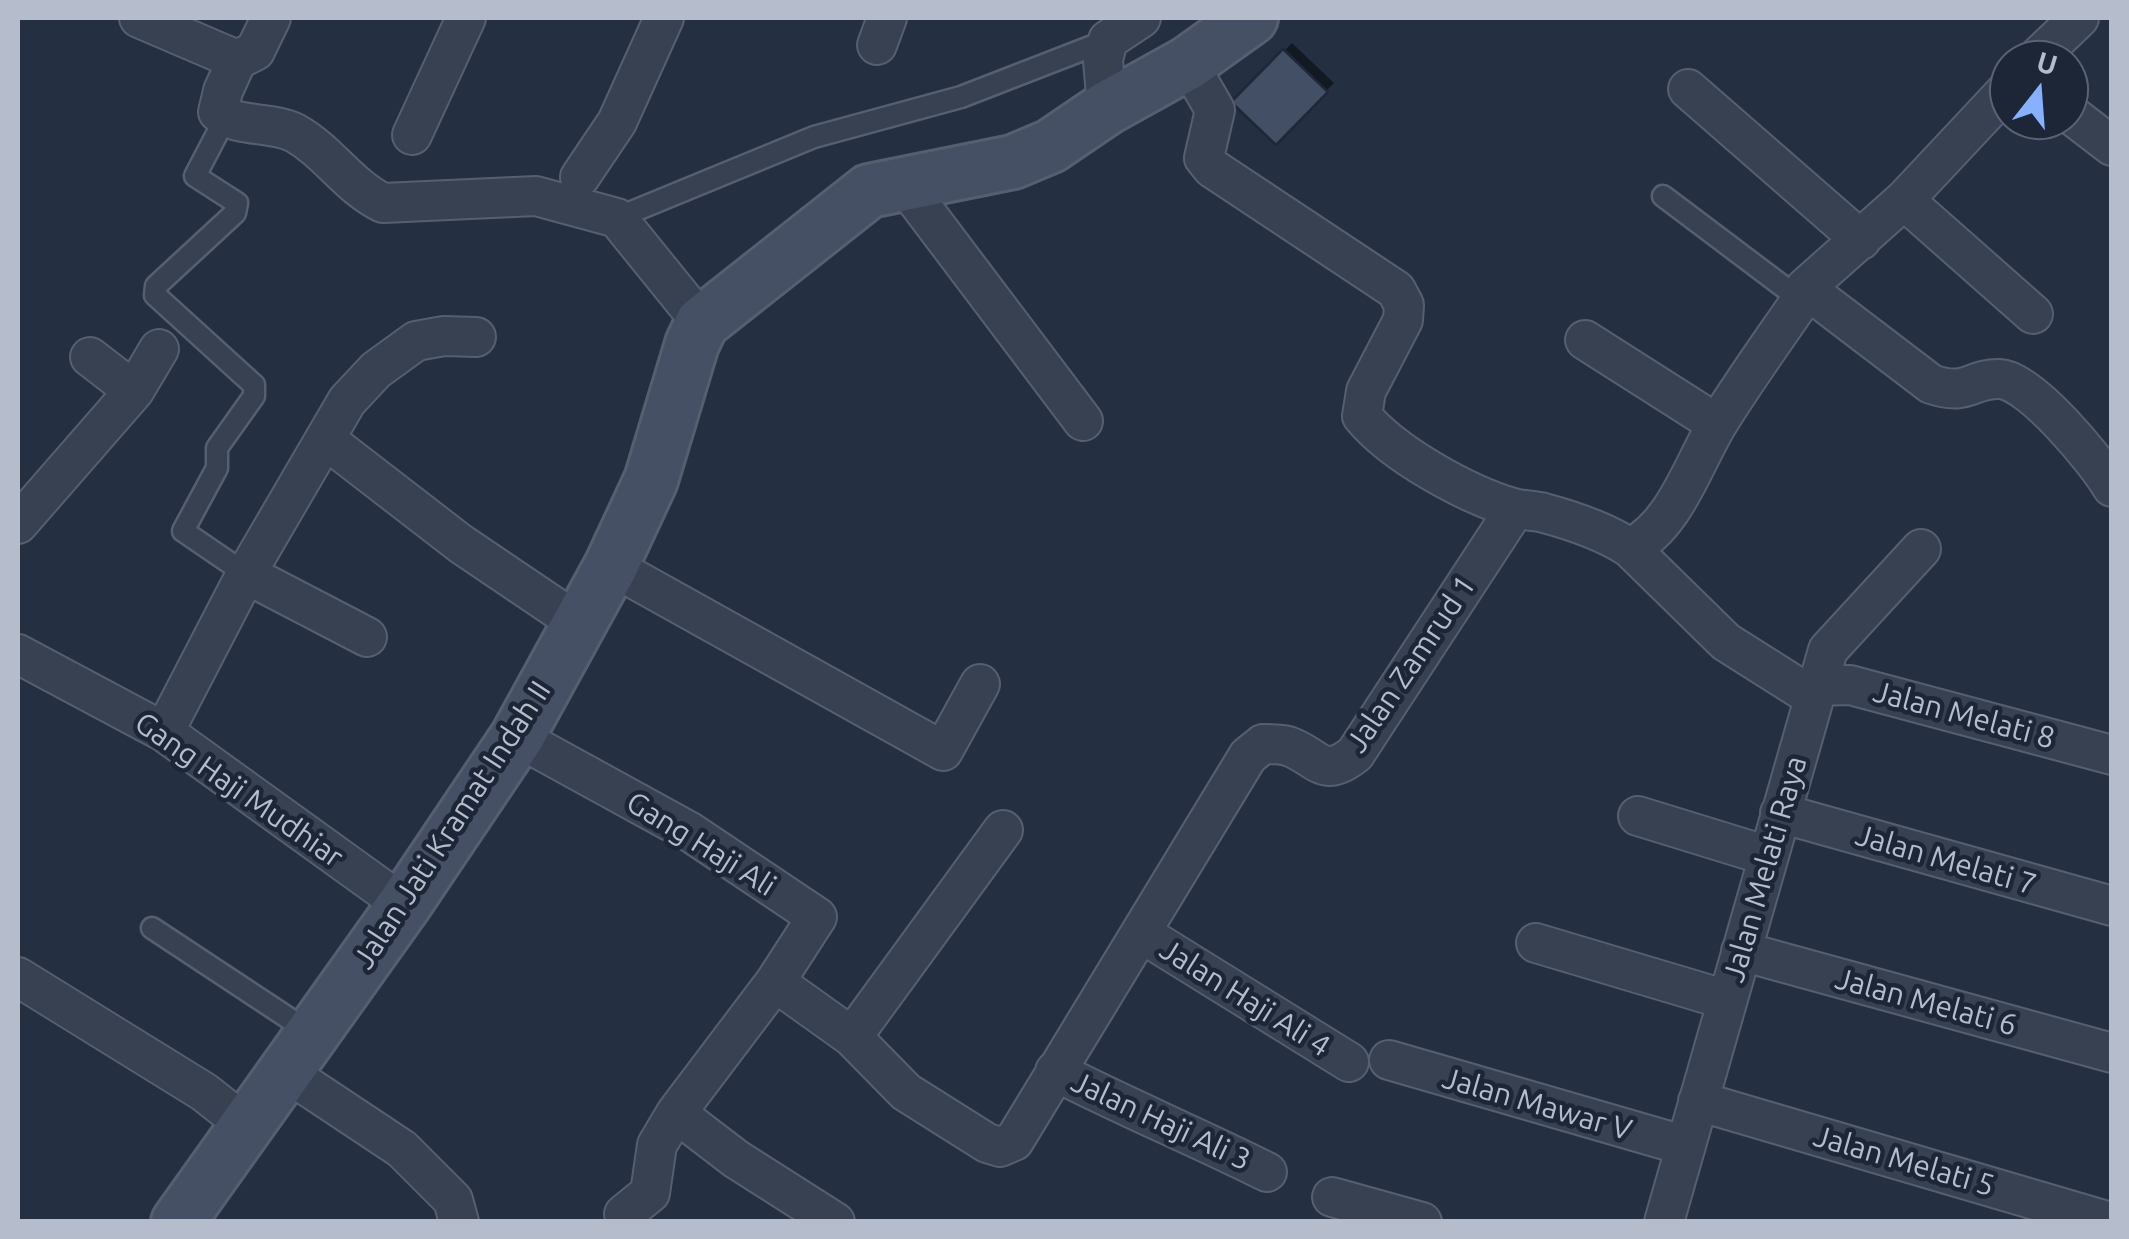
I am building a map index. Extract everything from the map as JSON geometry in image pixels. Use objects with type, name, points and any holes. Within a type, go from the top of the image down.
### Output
[{"type":"street","points":[[139,18],[237,60]]},
{"type":"street","points":[[270,18],[255,51],[237,60],[223,90],[218,112],[226,118],[290,130],[320,148],[364,194],[382,204],[536,196],[617,218],[702,323],[869,192],[1013,162],[1051,146],[1107,108],[1188,63],[1251,18]]},
{"type":"street","points":[[412,135],[466,18]]},
{"type":"street","points":[[580,177],[616,122],[664,18]]},
{"type":"street","points":[[1107,108],[1103,60],[1108,40],[1141,18]]},
{"type":"street","points":[[2056,40],[2079,18]]},
{"type":"street","points":[[1188,63],[1215,110],[1204,158],[1212,168],[1396,290],[1404,305],[1403,320],[1366,391],[1362,416],[1378,435],[1434,472],[1514,508],[1540,512],[1612,536],[1630,548],[1726,642],[1815,692]]},
{"type":"street","points":[[1688,89],[1861,240]]},
{"type":"street","points":[[1630,548],[1649,539],[1717,424],[1803,294],[1904,200],[1989,109]]},
{"type":"street","points":[[2089,128],[2112,146]]},
{"type":"street","points":[[905,185],[1083,421]]},
{"type":"street","points":[[1904,200],[2033,314]]},
{"type":"street","points":[[1803,294],[1931,384],[1950,391],[1993,379],[2014,383],[2047,408],[2102,469],[2112,487]]},
{"type":"street","name":"Jalan Jati Kramat Indah II","points":[[178,1222],[404,904],[516,737],[610,566],[651,480],[692,344],[702,323]]},
{"type":"street","points":[[164,732],[246,574],[347,401],[398,352],[416,341],[444,336],[476,337]]},
{"type":"street","points":[[1585,340],[1717,424]]},
{"type":"street","points":[[18,524],[134,391],[159,350]]},
{"type":"street","points":[[90,357],[134,391]]},
{"type":"street","points":[[324,439],[476,556],[578,623]]},
{"type":"street","name":"Jalan Zamrud 1","points":[[775,982],[852,1038],[906,1092],[987,1143],[1000,1147],[1014,1141],[1248,756],[1263,744],[1287,746],[1324,766],[1339,766],[1354,754],[1514,508]]},
{"type":"street","name":"Jalan Melati Raya","points":[[1664,1222],[1828,650],[1921,548]]},
{"type":"street","points":[[610,566],[944,751],[980,684]]},
{"type":"street","points":[[246,574],[367,637]]},
{"type":"street","name":"Gang Haji Mudhiar","points":[[18,654],[164,732],[404,904]]},
{"type":"street","name":"Jalan Melati 8","points":[[1815,692],[1850,684],[2112,755]]},
{"type":"street","name":"Gang Haji Ali","points":[[516,737],[690,832],[817,917],[775,982]]},
{"type":"street","name":"Jalan Melati 7","points":[[1780,814],[2112,906]]},
{"type":"street","points":[[1638,816],[1768,856]]},
{"type":"street","points":[[852,1038],[1003,830]]},
{"type":"street","name":"Jalan Haji Ali 4","points":[[1141,933],[1349,1062]]},
{"type":"street","points":[[1536,943],[1728,1000]]},
{"type":"street","name":"Jalan Melati 6","points":[[1741,951],[2112,1053]]},
{"type":"street","points":[[18,977],[204,1092],[246,1125]]},
{"type":"street","points":[[624,1214],[650,1193],[657,1145],[676,1113],[775,982]]},
{"type":"street","points":[[299,1053],[454,1200],[459,1222]]},
{"type":"street","name":"Jalan Mawar V","points":[[1389,1060],[1686,1146]]},
{"type":"street","name":"Jalan Haji Ali 3","points":[[1054,1071],[1267,1172]]},
{"type":"street","name":"Jalan Melati 5","points":[[1698,1101],[2110,1222]]},
{"type":"street","points":[[676,1113],[736,1159],[835,1222]]},
{"type":"street","points":[[1332,1197],[1422,1222]]},
{"type":"lane","points":[[617,218],[799,142],[960,96],[1108,40]]},
{"type":"lane","points":[[218,112],[218,132],[196,176],[237,204],[235,213],[156,286],[155,295],[254,385],[254,396],[217,448],[218,468],[182,532],[246,574]]},
{"type":"lane","points":[[1663,196],[1803,294]]},
{"type":"lane","points":[[152,928],[299,1053]]},
{"type":"building","points":[[1283,49],[1328,92],[1276,145],[1231,102]]}]
